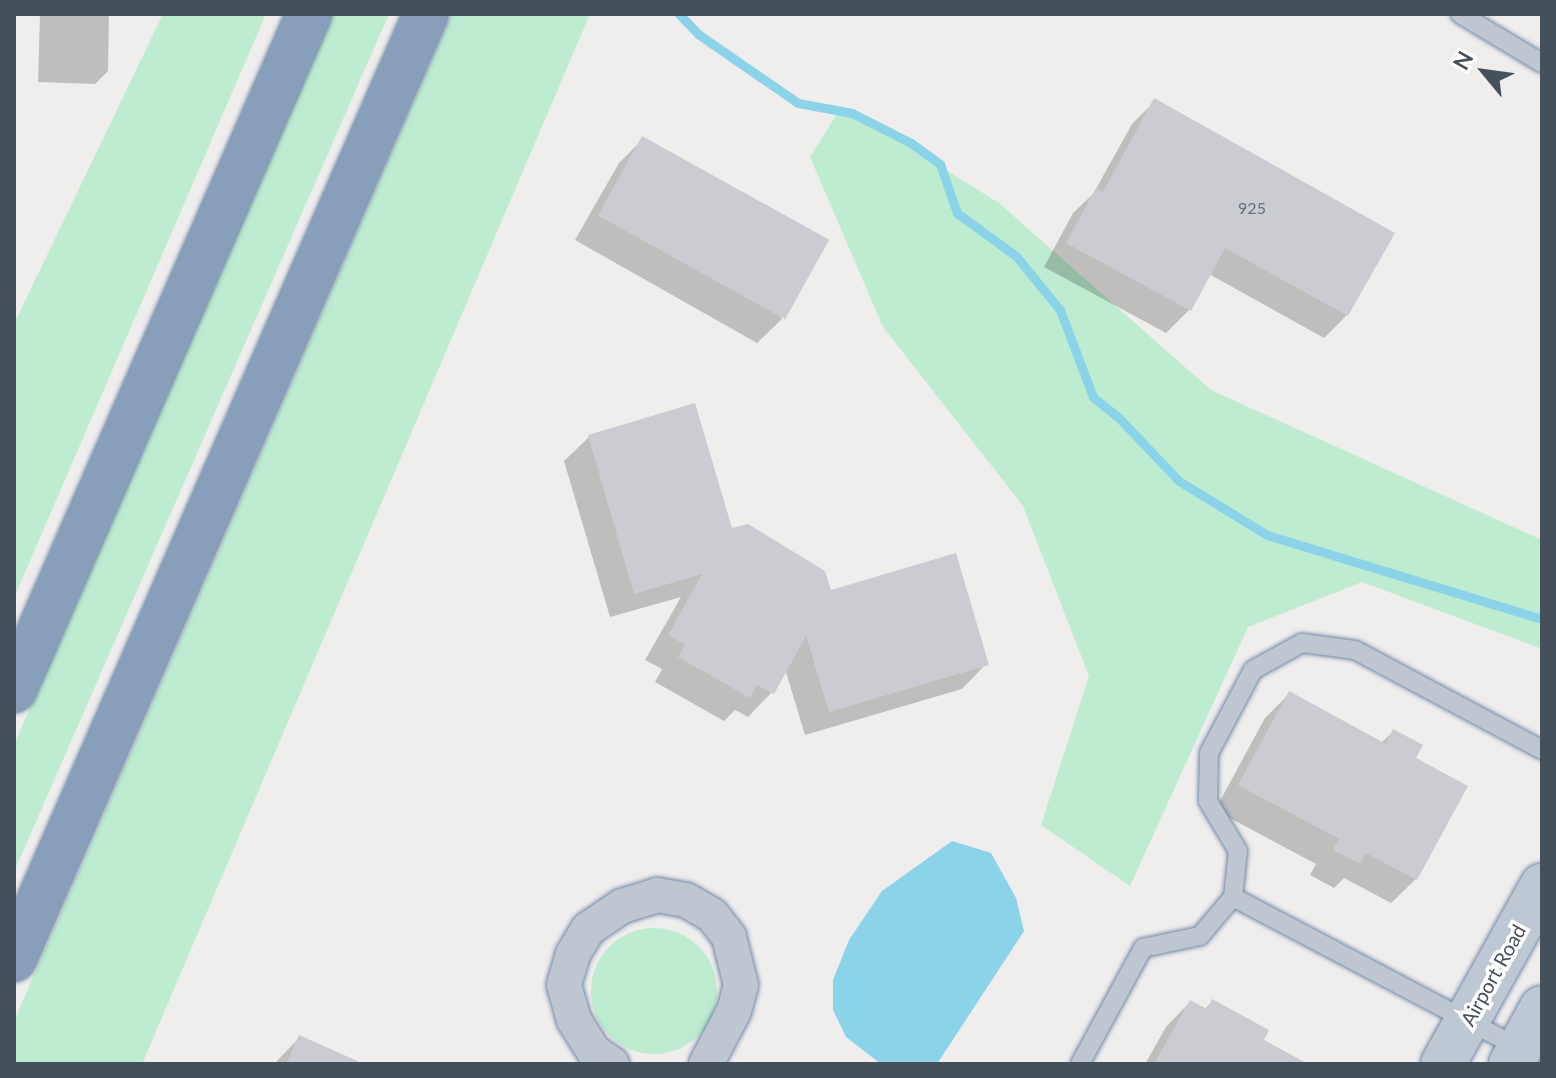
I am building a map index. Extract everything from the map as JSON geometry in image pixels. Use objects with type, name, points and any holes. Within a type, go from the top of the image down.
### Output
[{"type":"highway","points":[[14,690],[309,14]]},
{"type":"highway","points":[[14,959],[426,14]]},
{"type":"main road","name":"Airport Road","points":[[1443,1064],[1542,886]]},
{"type":"main road","points":[[1515,1056],[1542,1008]]},
{"type":"street","points":[[612,1064],[594,1052],[574,1020],[564,985],[573,954],[588,929],[622,906],[657,895],[686,900],[712,915],[729,937],[741,985],[734,1011],[706,1064]]},
{"type":"lane","points":[[1460,14],[1542,63]]},
{"type":"lane","points":[[1080,1064],[1143,948],[1200,936],[1233,897],[1238,851],[1208,801],[1209,753],[1253,670],[1302,643],[1355,650],[1542,750]]},
{"type":"lane","points":[[1233,897],[1468,1019],[1515,1056]]},
{"type":"green space","points":[[163,14],[266,14],[14,598],[14,324]]},
{"type":"green space","points":[[332,14],[389,14],[14,872],[14,745]]},
{"type":"green space","points":[[452,14],[590,14],[142,1064],[14,1064],[14,1021]]},
{"type":"green space","points":[[842,106],[999,203],[1211,390],[1542,540],[1542,649],[1362,582],[1248,627],[1130,886],[1041,825],[1089,676],[1023,506],[883,327],[810,157]]},
{"type":"green space","points":[[654,928],[678,933],[699,946],[712,967],[717,991],[712,1015],[699,1036],[678,1049],[654,1054],[630,1049],[609,1036],[596,1015],[591,991],[596,967],[609,946],[630,933]]},
{"type":"water","points":[[952,841],[991,853],[1016,898],[1024,931],[937,1064],[881,1064],[846,1037],[833,1010],[833,980],[849,940],[882,891]]},
{"type":"building","points":[[1154,98],[1395,233],[1348,316],[1225,248],[1191,311],[1066,243],[1096,188],[1103,192]]},
{"type":"building","points":[[642,136],[829,240],[785,319],[598,216]]},
{"type":"building","points":[[695,403],[732,528],[748,524],[825,571],[831,590],[956,553],[989,665],[829,712],[806,636],[774,694],[757,685],[750,698],[678,657],[685,645],[668,635],[702,574],[634,594],[588,435]]},
{"type":"building","points":[[1289,691],[1386,744],[1393,729],[1423,745],[1416,758],[1468,786],[1417,880],[1366,853],[1360,864],[1333,850],[1339,839],[1238,785]]},
{"type":"building","points":[[1212,999],[1269,1030],[1264,1040],[1308,1064],[1154,1064],[1190,1000],[1207,1009]]},
{"type":"building","points":[[299,1035],[364,1064],[286,1064]]},
{"type":"waterway","points":[[679,14],[698,34],[798,103],[852,113],[911,143],[940,164],[957,213],[1016,256],[1060,310],[1093,397],[1119,418],[1179,481],[1267,535],[1542,619]]}]
